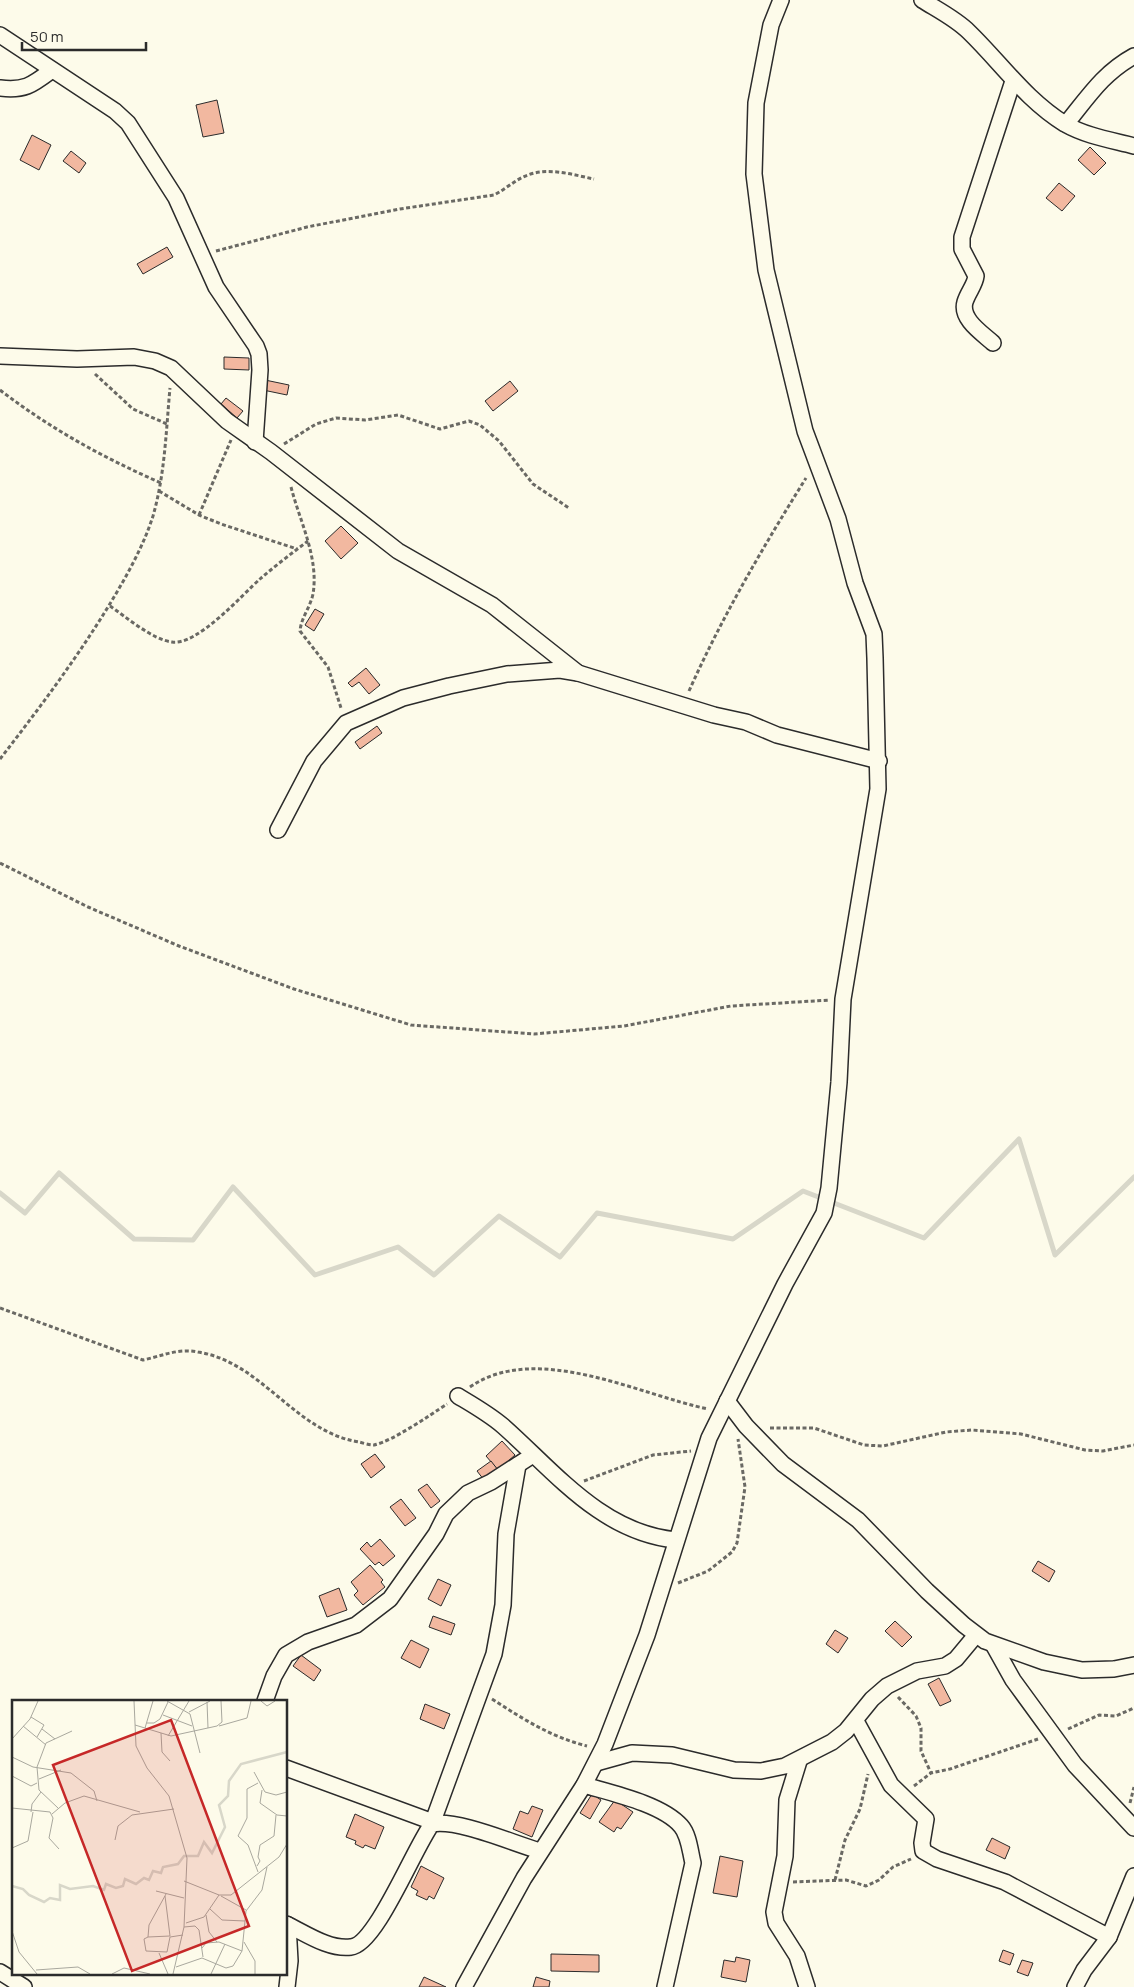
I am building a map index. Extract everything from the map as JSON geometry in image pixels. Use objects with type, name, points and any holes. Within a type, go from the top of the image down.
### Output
[{"type":"street","points":[[464,1987],[540,1852],[584,1785],[599,1756],[626,1693],[704,1451],[724,1406],[785,1284],[824,1213],[829,1188],[839,1082],[843,999],[878,789],[879,761],[874,634],[855,583],[838,519],[805,431],[766,270],[754,174],[756,103],[771,25],[781,0]]},
{"type":"street","points":[[922,0],[968,31],[1013,81],[1043,108],[1066,124],[1089,135],[1134,146]]},
{"type":"street","points":[[0,35],[115,111],[128,123],[176,198],[216,287],[260,354],[255,442]]},
{"type":"street","points":[[1066,124],[1102,78],[1110,70],[1134,56]]},
{"type":"street","points":[[0,88],[17,90],[29,87],[52,70]]},
{"type":"street","points":[[993,343],[973,326],[965,309],[966,300],[976,276],[962,249],[962,237],[1013,81]]},
{"type":"street","points":[[0,356],[77,359],[134,357],[155,361],[171,368],[237,428],[271,452],[398,551],[492,605],[578,673]]},
{"type":"street","points":[[278,830],[314,761],[346,723],[402,698],[507,674],[560,670],[578,673],[683,706],[746,722],[777,735],[879,761]]},
{"type":"street","points":[[458,1396],[489,1415],[568,1487],[609,1517],[651,1538],[675,1540]]},
{"type":"street","points":[[724,1406],[783,1464],[858,1520],[927,1591],[976,1635],[994,1646],[1044,1662],[1082,1670],[1114,1669],[1134,1665]]},
{"type":"street","points":[[265,1700],[274,1676],[286,1655],[308,1642],[356,1625],[390,1599],[436,1534],[446,1514],[468,1493],[533,1455]]},
{"type":"street","points":[[288,1924],[319,1940],[340,1947],[353,1947],[364,1940],[392,1897],[432,1823],[494,1654],[503,1604],[506,1534],[518,1465]]},
{"type":"street","points":[[599,1756],[621,1754],[672,1755],[734,1770],[774,1770],[799,1761],[832,1742],[856,1721],[872,1699],[887,1686],[917,1671],[945,1666],[956,1659],[976,1635]]},
{"type":"street","points":[[994,1646],[1003,1665],[1075,1765],[1134,1828]]},
{"type":"street","points":[[856,1721],[891,1785],[926,1819],[921,1847],[928,1855],[1004,1882],[1109,1937]]},
{"type":"street","points":[[799,1761],[787,1800],[784,1856],[774,1912],[776,1923],[797,1956],[807,1987]]},
{"type":"street","points":[[288,1769],[432,1823],[465,1827],[540,1852]]},
{"type":"street","points":[[584,1785],[653,1808],[669,1816],[682,1826],[693,1862],[665,1987]]},
{"type":"street","points":[[1075,1987],[1084,1970],[1109,1937],[1134,1876]]},
{"type":"street","points":[[287,1987],[290,1961],[288,1936]]},
{"type":"street","points":[[0,1972],[24,1987]]},
{"type":"path","points":[[203,255],[255,239],[278,236],[307,227],[400,209],[494,194],[507,189],[526,175],[538,172],[562,173],[594,179]]},
{"type":"path","points":[[77,359],[133,409],[167,424]]},
{"type":"path","points":[[0,759],[52,692],[110,606],[139,553],[161,483],[171,368]]},
{"type":"path","points":[[0,390],[72,440],[161,483]]},
{"type":"path","points":[[271,452],[316,424],[336,418],[365,420],[398,415],[440,429],[470,421],[480,425],[499,441],[533,484],[569,508]]},
{"type":"path","points":[[199,514],[237,428]]},
{"type":"path","points":[[683,706],[713,638],[772,532],[816,462]]},
{"type":"path","points":[[284,463],[308,541],[313,568],[313,595],[301,622],[300,631],[328,667],[346,723]]},
{"type":"path","points":[[159,491],[199,514],[255,536],[297,549]]},
{"type":"path","points":[[110,606],[162,640],[174,643],[185,641],[233,608],[258,581],[308,541]]},
{"type":"path","points":[[0,863],[88,906],[179,946],[294,989],[411,1025],[534,1034],[624,1026],[732,1006],[843,999]]},
{"type":"path","points":[[0,1308],[143,1360],[176,1350],[200,1352],[233,1364],[255,1378],[297,1412],[324,1430],[347,1441],[373,1445],[395,1435],[477,1382],[511,1372],[549,1370],[591,1375],[694,1406],[724,1406]]},
{"type":"path","points":[[660,1590],[708,1571],[732,1552],[737,1542],[744,1487],[738,1435],[747,1428],[814,1428],[864,1444],[883,1446],[946,1432],[972,1430],[1021,1434],[1085,1450],[1103,1451],[1134,1445]]},
{"type":"path","points":[[568,1487],[653,1455],[704,1451]]},
{"type":"path","points":[[887,1686],[916,1716],[921,1728],[921,1751],[931,1773]]},
{"type":"path","points":[[480,1692],[539,1729],[599,1756]]},
{"type":"path","points":[[902,1797],[931,1773],[950,1769],[1054,1736],[1099,1714],[1116,1716],[1134,1708]]},
{"type":"path","points":[[835,1880],[845,1840],[860,1808],[873,1754]]},
{"type":"path","points":[[780,1882],[846,1880],[866,1886],[879,1880],[886,1872],[900,1863],[928,1855]]},
{"type":"building","points":[[217,100],[224,133],[203,137],[196,105]]},
{"type":"building","points":[[32,135],[51,145],[39,170],[20,160]]},
{"type":"building","points":[[1090,147],[1106,163],[1094,175],[1078,160]]},
{"type":"building","points":[[71,151],[86,163],[79,173],[63,161]]},
{"type":"building","points":[[1059,183],[1075,196],[1062,211],[1046,198]]},
{"type":"building","points":[[167,247],[173,257],[143,274],[137,264]]},
{"type":"building","points":[[224,357],[249,358],[249,370],[224,369]]},
{"type":"building","points":[[265,380],[289,385],[287,395],[263,390]]},
{"type":"building","points":[[510,381],[518,391],[493,411],[485,401]]},
{"type":"building","points":[[226,398],[243,411],[237,418],[221,404]]},
{"type":"building","points":[[341,526],[358,543],[341,559],[325,541]]},
{"type":"building","points":[[315,609],[324,614],[314,631],[305,625]]},
{"type":"building","points":[[366,668],[380,685],[369,694],[359,682],[352,687],[348,683]]},
{"type":"building","points":[[377,726],[382,733],[360,749],[355,742]]},
{"type":"building","points":[[502,1441],[515,1455],[498,1470],[486,1456]]},
{"type":"building","points":[[375,1454],[385,1467],[371,1478],[361,1464]]},
{"type":"building","points":[[491,1461],[498,1470],[484,1480],[477,1471]]},
{"type":"building","points":[[427,1484],[440,1501],[431,1508],[418,1490]]},
{"type":"building","points":[[401,1499],[416,1518],[405,1526],[390,1507]]},
{"type":"building","points":[[380,1539],[395,1556],[383,1566],[379,1562],[375,1565],[360,1549],[367,1542],[371,1547]]},
{"type":"building","points":[[1038,1561],[1055,1571],[1049,1582],[1032,1571]]},
{"type":"building","points":[[370,1565],[383,1580],[381,1582],[385,1587],[363,1605],[354,1595],[358,1591],[351,1582]]},
{"type":"building","points":[[438,1579],[451,1585],[441,1606],[428,1599]]},
{"type":"building","points":[[339,1588],[347,1610],[327,1617],[319,1596]]},
{"type":"building","points":[[433,1616],[455,1624],[451,1635],[429,1627]]},
{"type":"building","points":[[895,1621],[912,1637],[902,1647],[885,1631]]},
{"type":"building","points":[[835,1630],[848,1638],[838,1653],[826,1644]]},
{"type":"building","points":[[411,1640],[429,1649],[420,1668],[401,1658]]},
{"type":"building","points":[[301,1655],[321,1670],[314,1681],[293,1666]]},
{"type":"building","points":[[939,1678],[951,1701],[940,1706],[928,1684]]},
{"type":"building","points":[[425,1704],[450,1714],[444,1729],[420,1719]]},
{"type":"building","points":[[592,1794],[601,1800],[590,1819],[580,1813]]},
{"type":"building","points":[[615,1800],[633,1812],[621,1829],[617,1827],[614,1832],[599,1822]]},
{"type":"building","points":[[532,1806],[543,1810],[532,1837],[513,1829],[520,1811],[528,1814]]},
{"type":"building","points":[[355,1814],[384,1827],[375,1849],[365,1845],[363,1848],[355,1844],[356,1841],[346,1837]]},
{"type":"building","points":[[992,1838],[1010,1847],[1005,1859],[986,1850]]},
{"type":"building","points":[[720,1856],[743,1861],[737,1897],[713,1893]]},
{"type":"building","points":[[421,1866],[444,1878],[434,1899],[429,1896],[427,1900],[416,1895],[418,1891],[411,1887]]},
{"type":"building","points":[[1003,1950],[1014,1954],[1010,1965],[999,1961]]},
{"type":"building","points":[[551,1954],[599,1955],[599,1972],[551,1971]]},
{"type":"building","points":[[736,1957],[750,1960],[746,1982],[721,1977],[724,1960],[735,1962]]},
{"type":"building","points":[[1022,1960],[1033,1963],[1028,1976],[1017,1972]]},
{"type":"building","points":[[424,1977],[446,1987],[419,1987]]},
{"type":"building","points":[[536,1977],[550,1981],[549,1987],[533,1987]]},
{"type":"waterway","points":[[0,1193],[25,1213],[59,1173],[134,1239],[193,1240],[233,1187],[315,1275],[398,1247],[434,1275],[499,1216],[560,1257],[597,1213],[733,1239],[803,1191],[924,1238],[1019,1139],[1055,1255],[1134,1177]]}]
